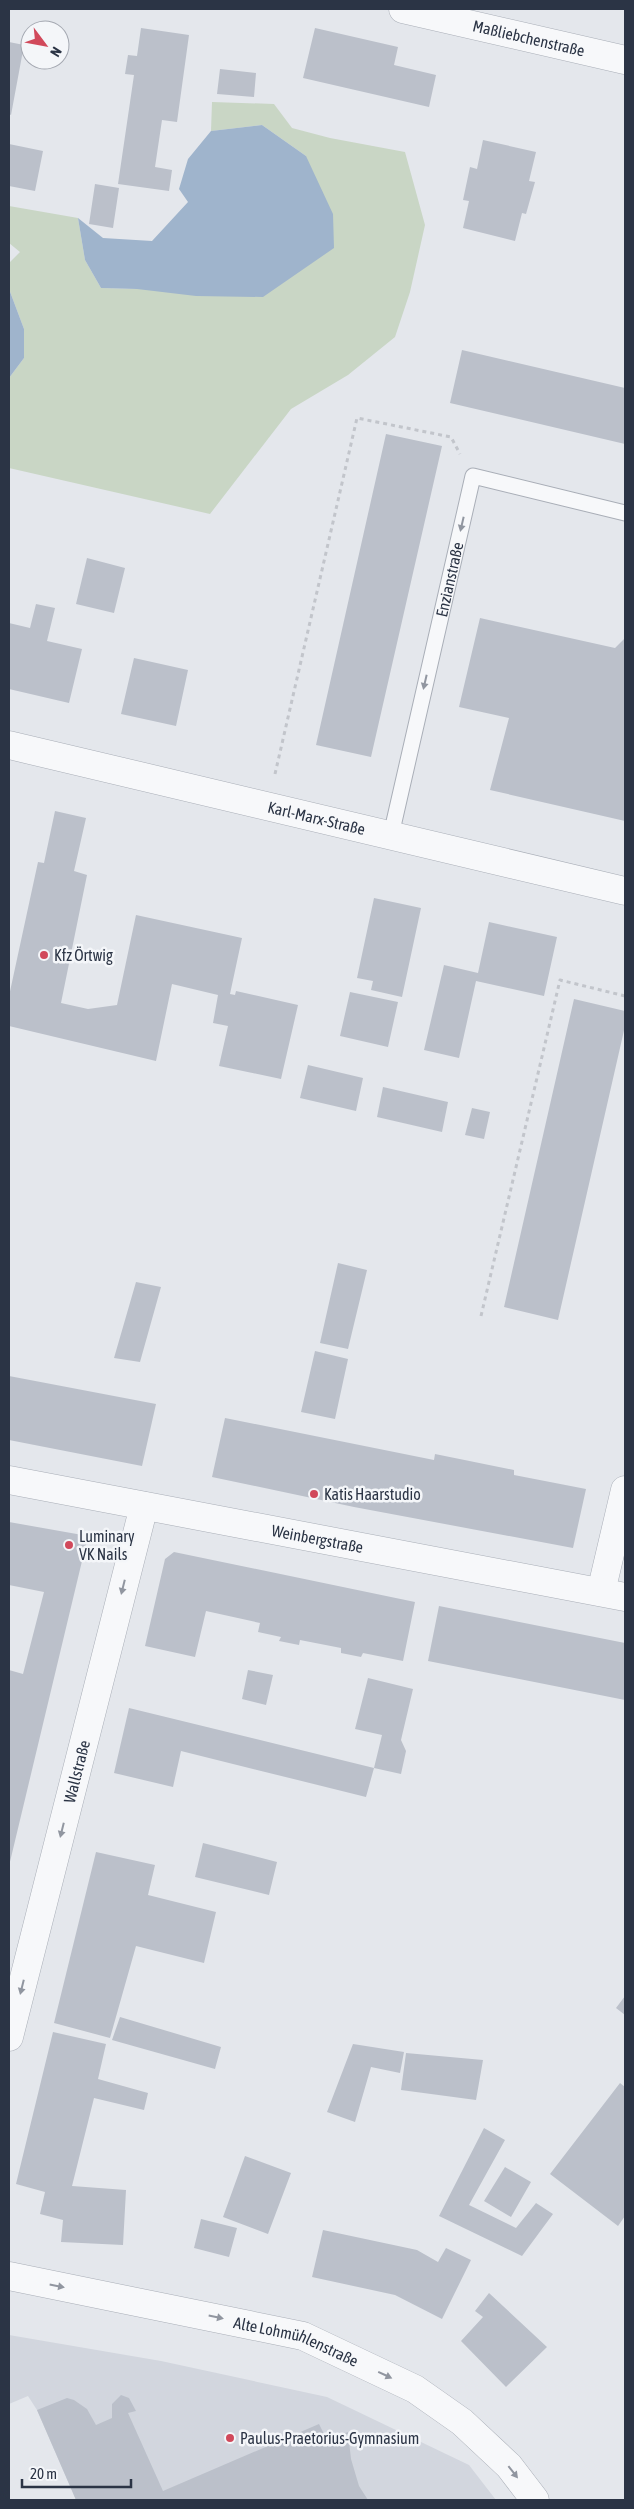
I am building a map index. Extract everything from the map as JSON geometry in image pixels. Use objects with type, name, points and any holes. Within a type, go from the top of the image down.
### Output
[{"type":"street","name":"Maßliebchenstraße","points":[[403,9],[625,60]]},
{"type":"street","name":"Karl-Marx-Straße","points":[[9,745],[625,891]]},
{"type":"street","name":"Weinbergstraße","points":[[9,1480],[613,1594]]},
{"type":"street","points":[[613,1594],[625,1490]]},
{"type":"street","name":"Wallstraße","points":[[9,2038],[144,1506]]},
{"type":"street","name":"Alte Lohmühlenstraße","points":[[9,2276],[303,2336],[416,2389],[469,2428],[509,2466],[535,2500]]},
{"type":"lane","points":[[473,476],[625,513]]},
{"type":"lane","name":"Enzianstraße","points":[[391,835],[473,476]]},
{"type":"path","points":[[275,777],[357,418],[451,437],[473,476]]},
{"type":"path","points":[[481,1316],[560,980],[625,996]]},
{"type":"shaded area","name":"Paulus-Praetorius-Gymnasium","points":[[9,2335],[161,2361],[327,2397],[469,2465],[496,2500],[76,2500],[37,2410],[28,2396],[9,2404]]},
{"type":"green space","points":[[212,102],[274,104],[292,128],[330,138],[405,152],[425,225],[410,292],[395,337],[348,375],[291,409],[210,514],[9,468],[9,378],[24,358],[24,329],[9,289],[9,263],[20,252],[9,243],[9,206],[78,218],[85,260],[101,288],[137,289],[306,156],[262,125],[211,131]]},
{"type":"water","points":[[262,125],[306,156],[333,214],[334,248],[263,297],[196,296],[137,289],[101,288],[85,260],[78,218],[103,238],[152,241],[188,202],[179,189],[188,159],[211,131]]},
{"type":"water","points":[[9,289],[24,329],[24,358],[9,378]]},
{"type":"building","points":[[141,28],[189,35],[177,122],[162,120],[155,167],[172,170],[169,191],[118,184],[134,75],[125,74],[128,55],[137,56]]},
{"type":"building","points":[[315,28],[398,47],[394,65],[436,75],[429,107],[303,78]]},
{"type":"building","points":[[9,42],[20,44],[20,67],[11,115],[9,114]]},
{"type":"building","points":[[220,69],[256,73],[254,97],[217,94]]},
{"type":"building","points":[[483,140],[536,152],[529,181],[535,182],[526,214],[522,213],[515,241],[463,228],[469,201],[463,200],[470,167],[477,169]]},
{"type":"building","points":[[9,144],[43,151],[35,191],[9,186]]},
{"type":"building","points":[[95,184],[119,188],[113,228],[89,224]]},
{"type":"building","points":[[462,350],[625,388],[625,444],[450,403]]},
{"type":"building","points":[[386,434],[442,446],[371,757],[316,745]]},
{"type":"building","points":[[87,558],[125,568],[114,613],[76,604]]},
{"type":"building","points":[[36,604],[55,608],[47,641],[82,649],[69,703],[9,689],[9,623],[30,628]]},
{"type":"building","points":[[480,618],[615,648],[625,638],[625,821],[490,790],[509,718],[459,707]]},
{"type":"building","points":[[134,658],[188,670],[176,726],[121,714]]},
{"type":"building","name":"Kfz Örtwig","points":[[55,811],[86,818],[74,871],[87,875],[61,1003],[88,1009],[117,1005],[136,915],[242,938],[230,994],[235,995],[236,991],[298,1005],[281,1079],[219,1066],[228,1026],[213,1023],[218,995],[172,984],[156,1061],[9,1026],[9,996],[38,862],[44,863]]},
{"type":"building","points":[[374,898],[421,908],[402,997],[371,990],[373,981],[357,978]]},
{"type":"building","points":[[489,922],[557,937],[544,996],[476,981],[459,1058],[424,1050],[444,965],[478,973]]},
{"type":"building","points":[[350,992],[398,1002],[388,1047],[340,1036]]},
{"type":"building","points":[[574,999],[625,1011],[625,1026],[558,1320],[504,1307]]},
{"type":"building","points":[[308,1065],[363,1078],[356,1111],[300,1098]]},
{"type":"building","points":[[383,1087],[448,1102],[442,1132],[377,1117]]},
{"type":"building","points":[[472,1108],[490,1112],[484,1139],[465,1135]]},
{"type":"building","points":[[338,1263],[367,1270],[348,1349],[320,1343]]},
{"type":"building","points":[[136,1282],[161,1287],[140,1362],[114,1358]]},
{"type":"building","points":[[315,1351],[348,1359],[335,1419],[301,1412]]},
{"type":"building","points":[[9,1376],[156,1404],[142,1466],[9,1440]]},
{"type":"building","points":[[225,1418],[434,1460],[435,1454],[514,1470],[514,1475],[586,1489],[573,1548],[354,1507],[212,1477]]},
{"type":"building","points":[[9,1522],[88,1536],[9,1866],[9,1670],[23,1674],[44,1592],[9,1585]]},
{"type":"building","points":[[174,1552],[415,1602],[403,1661],[363,1653],[361,1657],[341,1653],[341,1648],[300,1640],[299,1645],[279,1641],[281,1637],[258,1632],[260,1623],[206,1611],[195,1657],[145,1646],[165,1559]]},
{"type":"building","points":[[439,1606],[625,1643],[625,1700],[428,1661]]},
{"type":"building","points":[[248,1670],[273,1675],[266,1705],[242,1699]]},
{"type":"building","points":[[368,1678],[413,1689],[401,1740],[406,1751],[401,1774],[374,1768],[382,1735],[355,1729]]},
{"type":"building","points":[[129,1708],[374,1768],[366,1797],[181,1751],[173,1787],[114,1773]]},
{"type":"building","points":[[203,1843],[277,1862],[269,1895],[195,1877]]},
{"type":"building","points":[[96,1852],[155,1865],[148,1895],[216,1912],[204,1963],[136,1946],[110,2038],[54,2023]]},
{"type":"building","points":[[625,1996],[625,2015],[616,2008]]},
{"type":"building","points":[[120,2017],[221,2047],[215,2069],[112,2040]]},
{"type":"building","points":[[53,2032],[106,2044],[98,2079],[148,2093],[144,2110],[94,2098],[72,2186],[126,2190],[123,2245],[61,2242],[63,2220],[40,2214],[45,2192],[16,2184]]},
{"type":"building","points":[[353,2044],[404,2052],[400,2073],[371,2067],[355,2122],[327,2112]]},
{"type":"building","points":[[406,2053],[483,2060],[476,2100],[401,2090]]},
{"type":"building","points":[[620,2083],[625,2087],[625,2216],[618,2226],[550,2174]]},
{"type":"building","points":[[484,2128],[505,2140],[469,2205],[516,2228],[536,2203],[553,2214],[522,2256],[439,2216]]},
{"type":"building","points":[[245,2156],[291,2173],[268,2234],[223,2217]]},
{"type":"building","points":[[505,2167],[531,2182],[511,2217],[484,2201]]},
{"type":"building","points":[[201,2219],[237,2228],[229,2257],[194,2248]]},
{"type":"building","points":[[323,2230],[417,2250],[438,2262],[446,2248],[471,2260],[442,2319],[395,2295],[312,2277]]},
{"type":"building","points":[[489,2293],[547,2347],[506,2387],[461,2341],[483,2317],[475,2311]]},
{"type":"building","points":[[121,2395],[129,2398],[136,2411],[128,2413],[163,2491],[319,2424],[327,2440],[348,2432],[351,2459],[359,2486],[368,2500],[76,2500],[37,2410],[67,2398],[74,2400],[87,2409],[96,2425],[112,2418],[112,2404]]},
{"type":"place","name":"Kfz Örtwig","points":[[44,955]]},
{"type":"place","name":"Katis Haarstudio","points":[[314,1494]]},
{"type":"place","name":"Luminary VK Nails","points":[[69,1545]]},
{"type":"place","name":"Paulus-Praetorius-Gymnasium","points":[[230,2438]]}]
